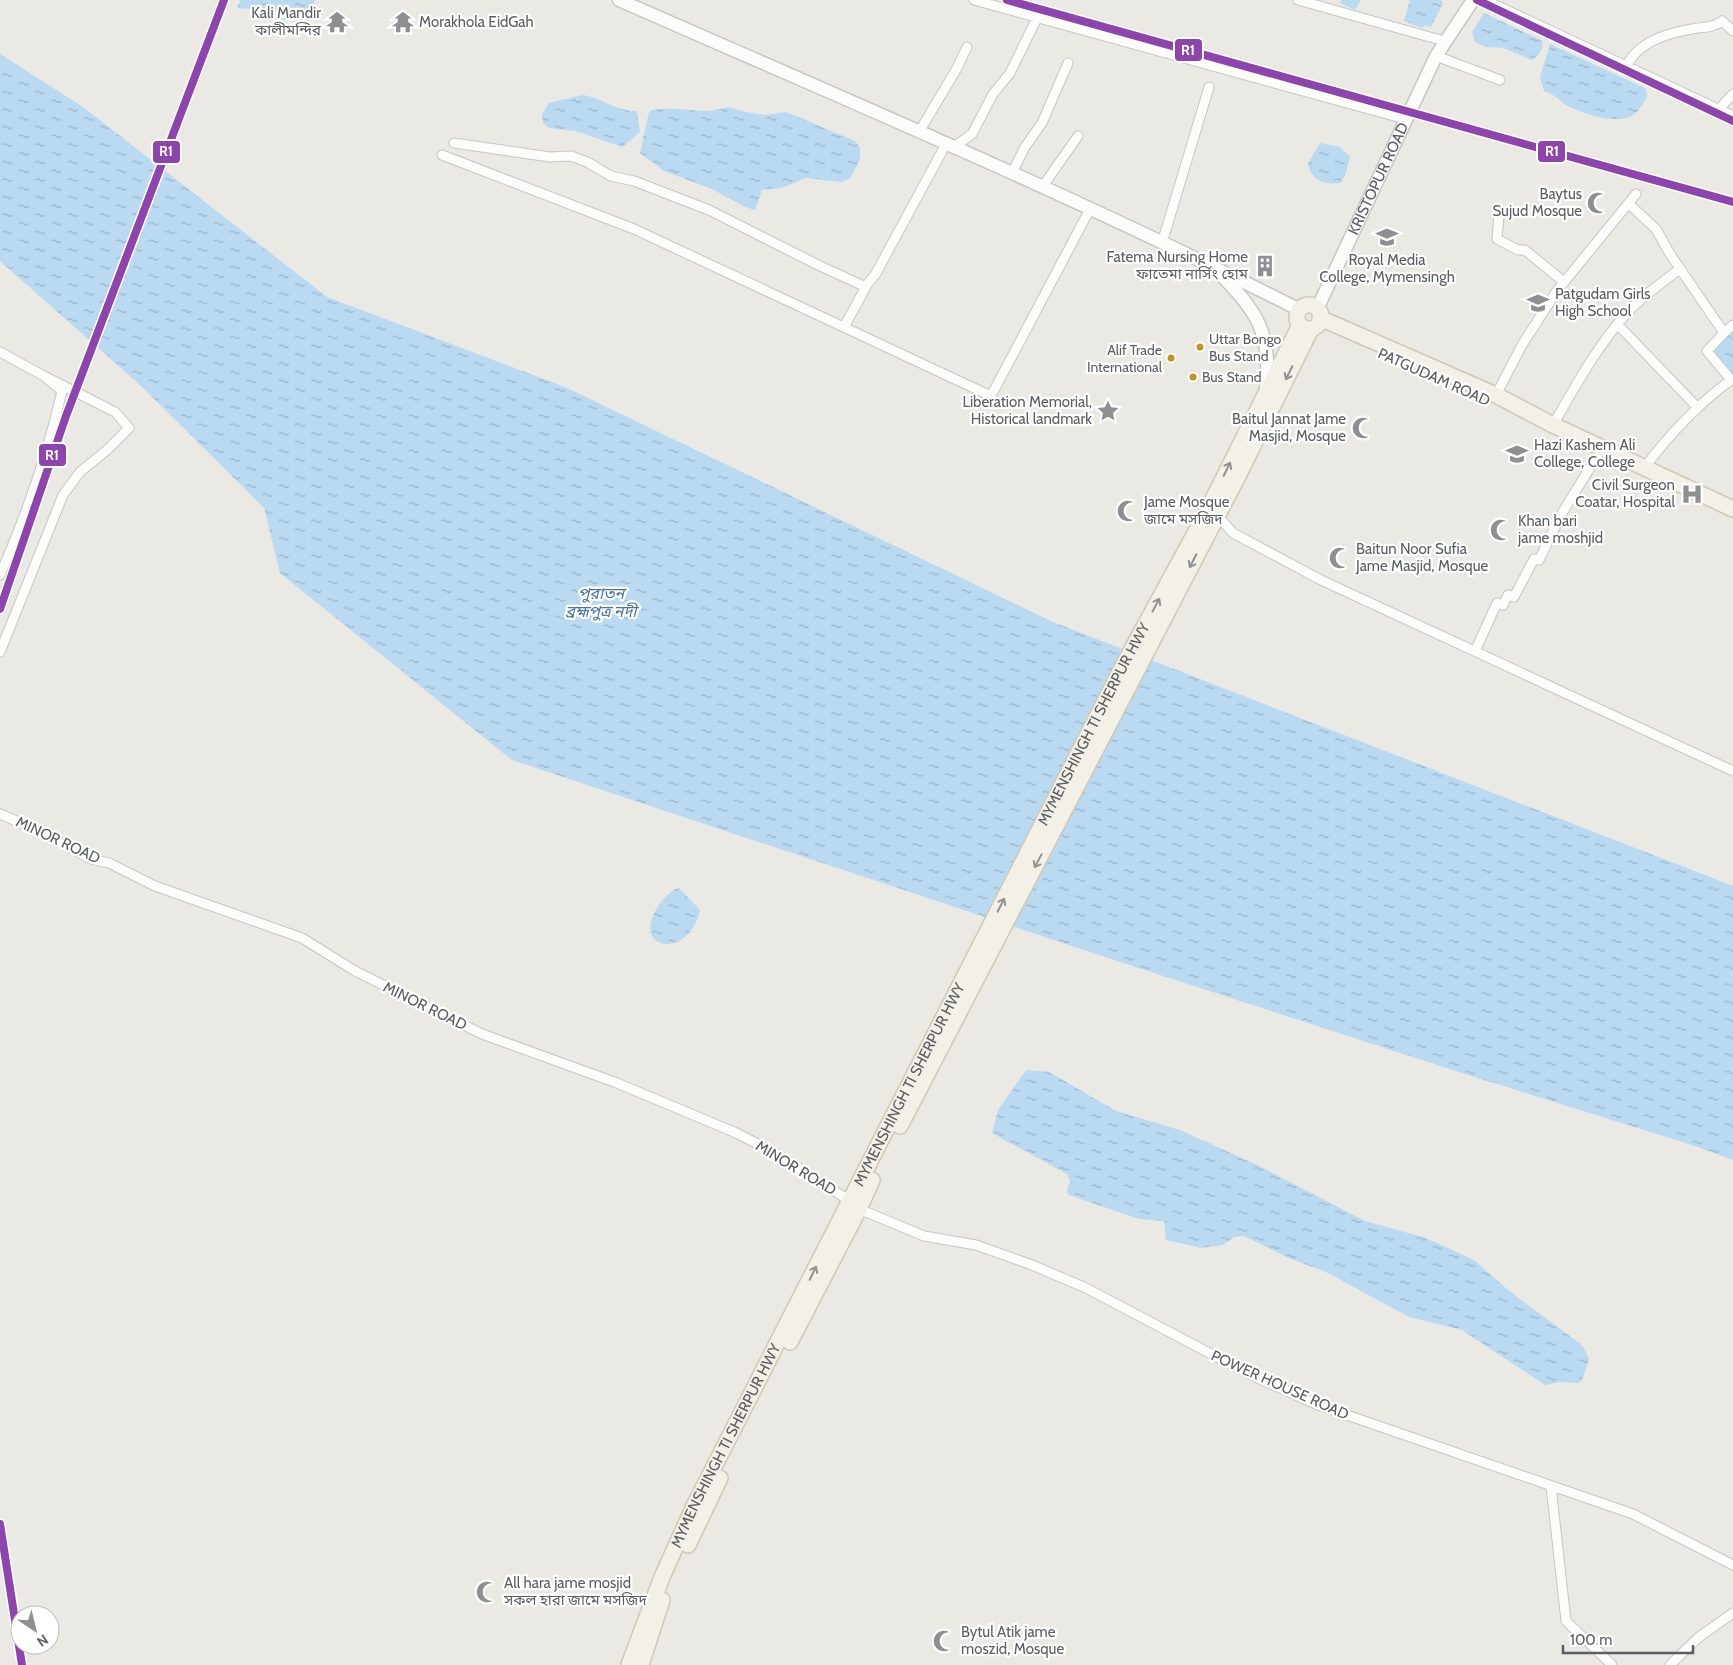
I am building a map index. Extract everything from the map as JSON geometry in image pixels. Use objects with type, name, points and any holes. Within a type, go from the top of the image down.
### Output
[{"type":"main road","points":[[619,0],[1042,186],[1211,265],[1311,319]]},
{"type":"main road","name":"KRISTOPUR ROAD","points":[[1213,515],[1311,319],[1436,56],[1444,41],[1473,0]]},
{"type":"main road","points":[[1211,265],[1243,299],[1259,324],[1269,357],[1266,390]]},
{"type":"main road","name":"KRISTOPUR ROAD","points":[[1213,515],[1266,390],[1311,319]]},
{"type":"main road","name":"PATGUDAM ROAD","points":[[1311,319],[1496,395],[1553,425],[1733,509]]},
{"type":"main road","name":"PATGUDAM ROAD","points":[[1311,319],[1532,420],[1553,425]]},
{"type":"main road","name":"MYMENSHINGH TI SHERPUR HWY","points":[[641,1665],[666,1589],[854,1205],[1213,515]]},
{"type":"main road","name":"MYMENSHINGH TI SHERPUR HWY","points":[[629,1665],[662,1577],[694,1506],[854,1205]]},
{"type":"street","points":[[974,0],[1405,119]]},
{"type":"street","points":[[1298,0],[1444,41]]},
{"type":"street","points":[[1485,0],[1733,116]]},
{"type":"street","points":[[844,327],[950,146],[972,134],[993,94],[1010,73],[1037,18]]},
{"type":"street","points":[[1626,67],[1630,58],[1640,49],[1671,33],[1716,26],[1722,21],[1725,21],[1733,31]]},
{"type":"street","points":[[919,132],[956,70],[967,47]]},
{"type":"street","points":[[1436,56],[1500,80]]},
{"type":"street","points":[[1012,173],[1025,147],[1042,123],[1068,63]]},
{"type":"street","points":[[1162,243],[1209,87]]},
{"type":"street","points":[[1719,109],[1733,94]]},
{"type":"street","points":[[1042,186],[1078,136]]},
{"type":"street","points":[[454,143],[550,157],[571,156],[588,162],[610,176],[634,181],[709,210],[866,287]]},
{"type":"street","points":[[442,155],[634,229],[991,396],[1090,209]]},
{"type":"street","points":[[1496,395],[1522,345],[1564,282],[1636,194]]},
{"type":"street","points":[[1629,204],[1656,228],[1680,269],[1724,333]]},
{"type":"street","points":[[1499,215],[1498,239],[1518,250],[1525,250],[1564,282]]},
{"type":"street","points":[[1553,425],[1585,370],[1618,325],[1645,295],[1680,269]]},
{"type":"street","points":[[1618,325],[1697,407]]},
{"type":"street","points":[[1645,467],[1665,440],[1697,407],[1731,380],[1707,351],[1733,325]]},
{"type":"street","points":[[0,352],[115,412],[129,428],[107,450],[80,472],[63,495],[0,652]]},
{"type":"street","points":[[0,575],[13,546],[52,432],[62,391],[44,376]]},
{"type":"street","points":[[1475,652],[1497,603],[1503,605],[1508,595],[1514,596],[1534,558],[1540,560],[1561,515],[1602,448]]},
{"type":"street","points":[[1213,515],[1233,534],[1321,580],[1733,771]]},
{"type":"street","name":"MINOR ROAD","points":[[0,814],[40,831],[91,859],[109,863],[155,886],[302,938],[354,971],[482,1034],[617,1083],[734,1132],[772,1151],[854,1205]]},
{"type":"street","name":"POWER HOUSE ROAD","points":[[854,1205],[924,1236],[976,1245],[1032,1265],[1086,1288],[1253,1376],[1318,1405],[1633,1514],[1733,1565]]},
{"type":"street","points":[[1551,1486],[1566,1621],[1612,1665]]},
{"type":"street","points":[[1670,1665],[1699,1637],[1733,1613]]},
{"type":"water","points":[[241,0],[315,0],[313,6],[316,13],[309,19],[279,20],[278,11],[237,8]]},
{"type":"water","points":[[1341,0],[1361,0],[1355,10],[1340,3]]},
{"type":"water","points":[[1410,0],[1441,0],[1443,3],[1431,27],[1425,25],[1422,28],[1404,21]]},
{"type":"water","points":[[1484,13],[1543,41],[1539,54],[1532,60],[1503,48],[1486,47],[1475,42],[1472,32]]},
{"type":"water","points":[[1550,44],[1645,88],[1647,96],[1640,109],[1623,119],[1604,118],[1577,110],[1544,91],[1540,77]]},
{"type":"water","name":"পুরাতন ব্রহ্মপুত্র নদী","points":[[0,54],[83,107],[327,297],[565,387],[1053,622],[1733,886],[1733,1160],[1695,1146],[1465,1074],[1105,957],[512,760],[280,573],[264,508],[141,386],[0,261]]},
{"type":"water","points":[[583,95],[616,107],[637,111],[640,132],[622,147],[576,131],[549,128],[543,123],[542,114],[549,103]]},
{"type":"water","points":[[727,107],[765,115],[785,112],[796,116],[855,141],[860,147],[860,160],[850,178],[842,182],[806,178],[781,188],[762,190],[755,210],[745,207],[712,189],[664,171],[640,153],[649,112],[652,110],[709,111]]},
{"type":"water","points":[[1320,143],[1340,147],[1350,157],[1345,176],[1340,183],[1324,182],[1315,178],[1312,174],[1308,163]]},
{"type":"water","points":[[1733,331],[1733,376],[1711,350]]},
{"type":"water","points":[[679,888],[700,910],[694,926],[685,937],[674,943],[664,944],[655,940],[651,932],[651,921],[663,900],[671,892]]},
{"type":"water","points":[[1026,1070],[1049,1072],[1116,1111],[1180,1130],[1255,1164],[1365,1221],[1426,1238],[1474,1260],[1508,1290],[1583,1346],[1589,1359],[1582,1380],[1579,1383],[1560,1382],[1545,1385],[1462,1330],[1409,1317],[1326,1272],[1291,1259],[1244,1236],[1234,1237],[1223,1245],[1202,1248],[1166,1240],[1164,1221],[1139,1219],[1069,1195],[1067,1191],[1070,1181],[1067,1174],[992,1133],[998,1110]]},
{"type":"transit line","name":"R1","points":[[0,609],[66,416],[224,0]]},
{"type":"transit line","name":"R1","points":[[1007,0],[1733,202]]},
{"type":"transit line","name":"R1","points":[[1477,0],[1733,121]]},
{"type":"transit line","name":"R1","points":[[0,1524],[22,1665]]},
{"type":"place","name":"Kali Mandir কালীমন্দির","points":[[337,22]]},
{"type":"place","name":"Morakhola EidGah","points":[[403,22]]},
{"type":"place","name":"Baytus Sujud Mosque","points":[[1598,203]]},
{"type":"place","name":"Royal Media College, Mymensingh","points":[[1387,237]]},
{"type":"place","name":"Fatema Nursing Home ফাতেমা নার্সিং হোম","points":[[1265,266]]},
{"type":"place","name":"Patgudam Girls High School","points":[[1538,303]]},
{"type":"place","name":"Uttar Bongo Bus Stand","points":[[1200,347]]},
{"type":"place","name":"Alif Trade International","points":[[1171,358]]},
{"type":"place","name":"Bus Stand","points":[[1193,377]]},
{"type":"place","name":"Liberation Memorial, Historical landmark","points":[[1108,411]]},
{"type":"place","name":"Baitul Jannat Jame Masjid, Mosque","points":[[1363,428]]},
{"type":"place","name":"Hazi Kashem Ali College, College","points":[[1517,454]]},
{"type":"place","name":"Civil Surgeon Coatar, Hospital","points":[[1692,494]]},
{"type":"place","name":"Jame Mosque জামে মসজিদ","points":[[1128,511]]},
{"type":"place","name":"Khan bari jame moshjid","points":[[1501,530]]},
{"type":"place","name":"Baitun Noor Sufia Jame Masjid, Mosque","points":[[1340,558]]},
{"type":"place","name":"All hara jame mosjid সকল হারা জামে মসজিদ","points":[[487,1592]]},
{"type":"place","name":"Bytul Atik jame moszid, Mosque","points":[[944,1641]]}]
